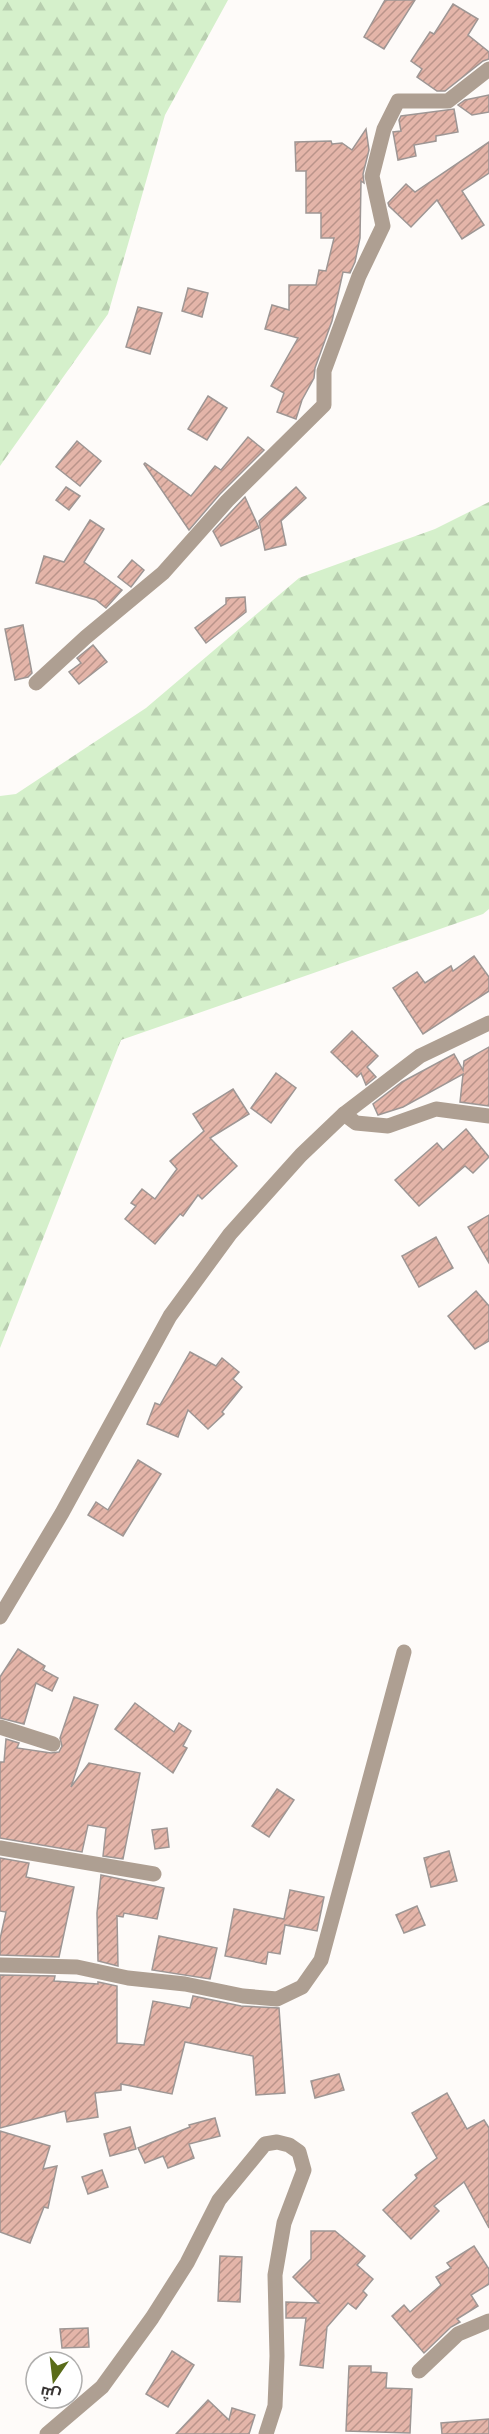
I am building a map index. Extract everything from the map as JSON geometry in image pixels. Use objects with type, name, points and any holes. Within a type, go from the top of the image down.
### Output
[{"type":"street","points":[[36,683],[86,637],[163,573],[227,501],[324,405],[324,371],[359,276],[383,226],[372,176],[384,129],[398,101],[448,101],[489,69]]},
{"type":"street","points":[[0,1617],[68,1503],[170,1316],[230,1234],[301,1155],[344,1114],[420,1056],[489,1023]]},
{"type":"street","points":[[344,1114],[356,1123],[388,1126],[436,1109],[489,1116]]},
{"type":"street","points":[[0,1965],[76,1967],[128,1978],[185,1984],[243,1996],[277,2000],[302,1987],[321,1960],[404,1652]]},
{"type":"street","points":[[0,1727],[53,1744]]},
{"type":"street","points":[[0,1848],[154,1875]]},
{"type":"street","points":[[47,2434],[102,2387],[188,2263],[219,2200],[265,2144],[277,2142],[289,2145],[299,2152],[304,2170],[284,2223],[275,2275],[277,2356],[275,2406],[266,2434]]},
{"type":"street","points":[[419,2372],[458,2334],[489,2321]]},
{"type":"green space","points":[[0,0],[228,0],[165,115],[108,314],[0,466]]},
{"type":"green space","points":[[489,502],[489,909],[483,914],[121,1040],[0,1348],[0,796],[16,794],[146,708],[299,578],[435,529]]},
{"type":"building","points":[[385,0],[415,0],[384,49],[364,37]]},
{"type":"building","points":[[453,4],[478,19],[468,35],[489,52],[489,59],[483,61],[445,91],[437,91],[417,77],[422,69],[411,61],[430,32],[434,34]]},
{"type":"building","points":[[489,95],[489,112],[472,115],[458,105],[465,100]]},
{"type":"building","points":[[454,109],[458,132],[436,136],[436,141],[414,145],[416,156],[398,160],[393,132],[401,131],[399,120],[401,116]]},
{"type":"building","points":[[366,129],[369,150],[363,174],[364,183],[361,181],[360,238],[355,262],[350,273],[343,272],[332,321],[315,368],[314,378],[302,400],[296,419],[277,412],[284,393],[271,386],[298,338],[265,329],[272,305],[289,310],[289,285],[316,285],[319,270],[326,271],[334,238],[321,238],[321,213],[306,213],[306,171],[296,171],[295,142],[331,141],[332,144],[342,143],[352,150]]},
{"type":"building","points":[[489,142],[489,173],[462,191],[484,225],[462,239],[437,200],[411,227],[389,206],[388,203],[406,184],[415,192]]},
{"type":"building","points":[[188,288],[208,293],[202,317],[182,311]]},
{"type":"building","points":[[138,307],[162,313],[150,354],[126,347]]},
{"type":"building","points":[[208,396],[227,408],[207,440],[188,429]]},
{"type":"building","points":[[248,437],[264,450],[220,494],[189,530],[144,464],[191,496],[215,466],[221,470]]},
{"type":"building","points":[[77,441],[101,461],[80,486],[56,467]]},
{"type":"building","points":[[66,487],[80,496],[69,510],[56,500]]},
{"type":"building","points":[[296,487],[306,498],[281,521],[286,545],[265,550],[259,521]]},
{"type":"building","points":[[245,497],[259,528],[221,546],[213,531]]},
{"type":"building","points":[[90,520],[104,529],[84,562],[122,590],[106,608],[96,600],[36,583],[44,556],[64,562]]},
{"type":"building","points":[[132,560],[144,570],[131,587],[118,577]]},
{"type":"building","points":[[245,597],[246,612],[206,643],[195,628],[226,604],[226,598]]},
{"type":"building","points":[[23,625],[32,673],[28,677],[15,680],[5,629]]},
{"type":"building","points":[[93,645],[107,662],[79,684],[69,672],[81,663],[77,658]]},
{"type":"building","points":[[474,956],[489,977],[489,991],[423,1034],[393,988],[417,972],[425,983],[451,966],[453,971]]},
{"type":"building","points":[[352,1031],[378,1056],[367,1067],[376,1077],[366,1085],[361,1073],[357,1077],[331,1052]]},
{"type":"building","points":[[489,1047],[489,1106],[460,1102],[463,1074],[403,1107],[378,1115],[373,1104],[402,1082],[454,1054],[463,1070],[464,1061]]},
{"type":"building","points":[[276,1073],[296,1088],[271,1123],[251,1108]]},
{"type":"building","points":[[233,1089],[249,1114],[210,1138],[237,1166],[202,1199],[198,1195],[183,1216],[180,1214],[155,1244],[125,1219],[136,1206],[131,1203],[142,1189],[155,1199],[177,1169],[170,1161],[204,1131],[193,1114]]},
{"type":"building","points":[[466,1129],[489,1157],[473,1173],[465,1166],[419,1206],[395,1180],[437,1143],[443,1150]]},
{"type":"building","points":[[489,1215],[489,1263],[468,1227]]},
{"type":"building","points":[[436,1237],[453,1268],[419,1287],[402,1256]]},
{"type":"building","points":[[476,1291],[489,1306],[489,1341],[475,1349],[448,1316]]},
{"type":"building","points":[[190,1352],[216,1366],[222,1358],[239,1372],[233,1379],[242,1387],[222,1412],[224,1414],[208,1429],[188,1410],[178,1437],[147,1424],[155,1403],[160,1405]]},
{"type":"building","points":[[138,1460],[161,1474],[123,1536],[88,1515],[96,1502],[108,1510]]},
{"type":"building","points":[[18,1649],[45,1666],[43,1670],[58,1678],[52,1691],[36,1683],[24,1724],[0,1718],[0,1677]]},
{"type":"building","points":[[74,1697],[98,1705],[71,1787],[89,1763],[140,1773],[123,1859],[103,1856],[106,1828],[88,1825],[82,1852],[0,1838],[0,1762],[4,1762],[6,1739],[19,1743],[17,1748],[59,1752],[62,1746],[60,1738]]},
{"type":"building","points":[[135,1703],[174,1732],[179,1723],[191,1731],[183,1746],[187,1748],[173,1773],[115,1729]]},
{"type":"building","points":[[277,1789],[294,1800],[269,1837],[252,1826]]},
{"type":"building","points":[[167,1828],[169,1847],[155,1849],[152,1830]]},
{"type":"building","points":[[449,1851],[457,1881],[431,1887],[424,1858]]},
{"type":"building","points":[[0,1858],[29,1863],[26,1877],[74,1887],[59,1957],[0,1955],[0,1939],[6,1912],[0,1911]]},
{"type":"building","points":[[101,1875],[164,1888],[157,1919],[124,1913],[123,1917],[117,1916],[118,1966],[98,1961],[97,1913]]},
{"type":"building","points":[[290,1890],[324,1897],[317,1931],[285,1925],[280,1954],[268,1952],[266,1964],[225,1956],[234,1909],[284,1919]]},
{"type":"building","points":[[417,1906],[425,1925],[404,1933],[396,1915]]},
{"type":"building","points":[[159,1936],[217,1948],[210,1979],[152,1970]]},
{"type":"building","points":[[0,1975],[55,1976],[54,1981],[98,1984],[98,1982],[117,1986],[117,2043],[144,2045],[153,2001],[190,2008],[193,1996],[241,2006],[279,2008],[285,2093],[256,2095],[253,2056],[185,2042],[172,2094],[121,2084],[121,2090],[95,2093],[98,2117],[67,2122],[65,2111],[0,2128]]},
{"type":"building","points":[[339,2074],[344,2090],[315,2098],[311,2081]]},
{"type":"building","points":[[447,2093],[467,2129],[484,2120],[489,2128],[489,2228],[464,2182],[434,2206],[439,2211],[411,2239],[383,2210],[417,2178],[415,2175],[437,2158],[412,2113]]},
{"type":"building","points":[[215,2118],[220,2136],[189,2144],[194,2158],[168,2168],[163,2156],[145,2163],[138,2148],[190,2127],[189,2125]]},
{"type":"building","points":[[130,2127],[136,2149],[110,2156],[104,2134]]},
{"type":"building","points":[[0,2131],[50,2146],[43,2169],[57,2166],[48,2208],[44,2207],[30,2243],[0,2232]]},
{"type":"building","points":[[102,2170],[108,2187],[88,2194],[82,2177]]},
{"type":"building","points":[[311,2231],[335,2231],[365,2256],[357,2265],[373,2279],[363,2291],[367,2295],[356,2309],[348,2303],[327,2327],[323,2368],[300,2365],[306,2318],[286,2318],[286,2302],[319,2303],[293,2277],[311,2259]]},
{"type":"building","points":[[474,2246],[489,2269],[489,2284],[471,2295],[478,2306],[457,2319],[460,2322],[451,2327],[424,2353],[392,2316],[404,2305],[410,2312],[441,2285],[436,2277],[451,2268],[447,2263]]},
{"type":"building","points":[[220,2256],[242,2257],[240,2302],[218,2301]]},
{"type":"building","points":[[88,2328],[89,2347],[62,2348],[60,2329]]},
{"type":"building","points":[[172,2351],[194,2365],[168,2407],[146,2394]]},
{"type":"building","points":[[349,2366],[371,2366],[371,2372],[387,2373],[386,2388],[412,2389],[410,2433],[346,2431]]},
{"type":"building","points":[[208,2400],[229,2420],[232,2408],[255,2415],[249,2434],[176,2434]]},
{"type":"building","points":[[489,2419],[489,2434],[442,2434],[441,2423]]}]
